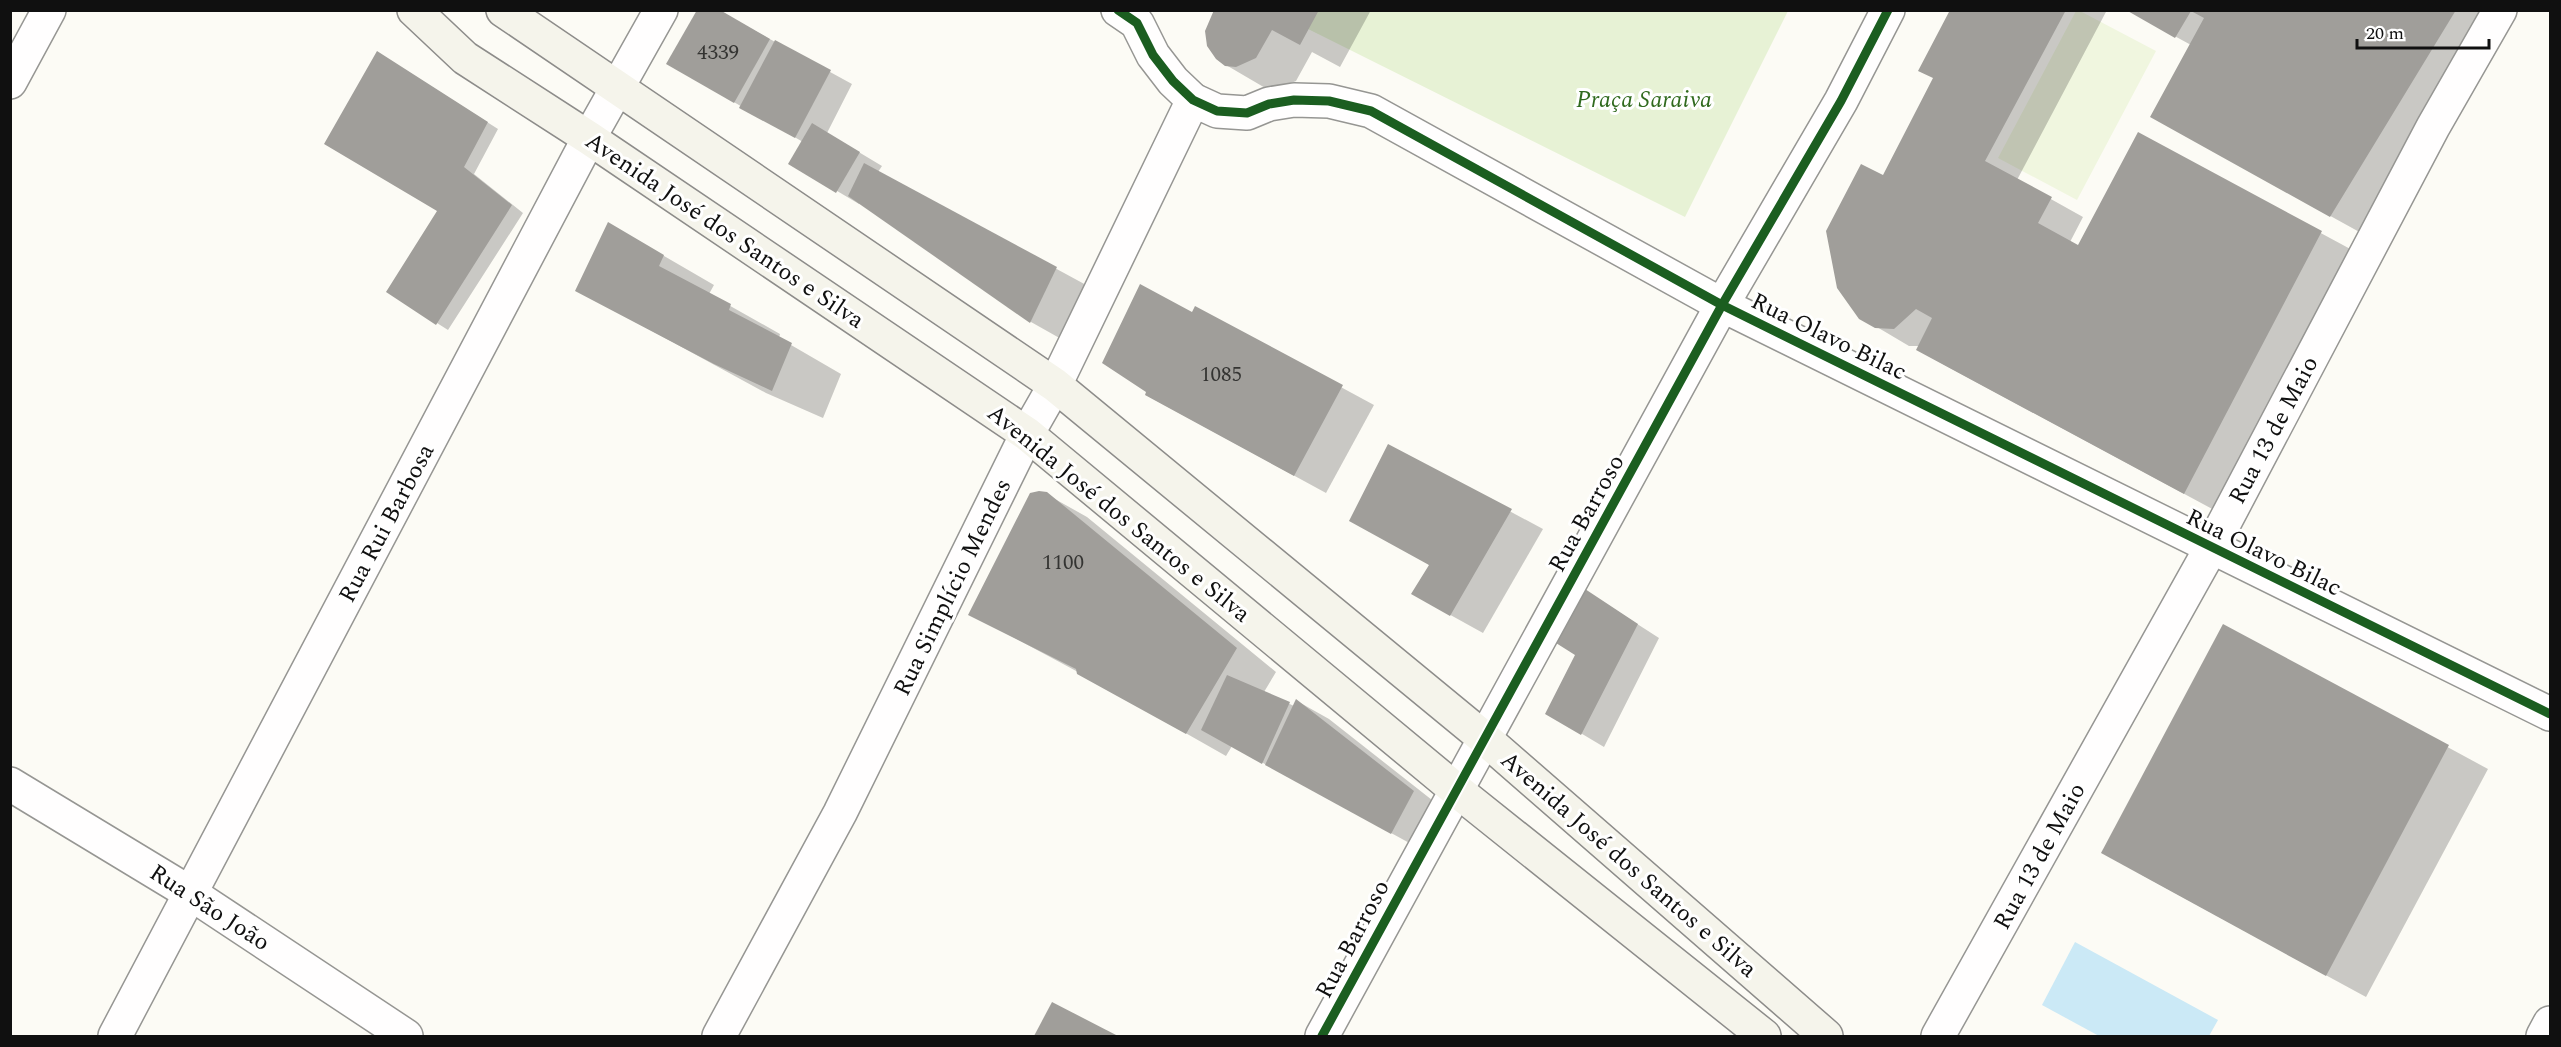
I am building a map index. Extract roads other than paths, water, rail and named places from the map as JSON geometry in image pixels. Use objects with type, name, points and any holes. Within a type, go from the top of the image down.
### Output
[{"type":"main road","name":"Avenida José dos Santos e Silva","points":[[414,10],[465,58],[589,138],[1027,434],[1455,789],[1764,1036]]},
{"type":"main road","name":"Avenida José dos Santos e Silva","points":[[503,10],[1055,385],[1484,738],[1826,1036]]},
{"type":"street","points":[[10,82],[49,10]]},
{"type":"street","name":"Rua Rui Barbosa","points":[[115,1036],[589,138],[661,10]]},
{"type":"street","name":"Rua Olavo Bilac","points":[[1118,10],[1137,23],[1153,55],[1173,81],[1192,100],[1217,111],[1247,113],[1269,104],[1294,100],[1329,101],[1371,111],[1722,305],[2550,714]]},
{"type":"street","name":"Rua Barroso","points":[[1322,1036],[1455,789],[1722,305],[1841,101],[1888,10]]},
{"type":"street","name":"Rua 13 de Maio","points":[[1938,1036],[2211,548],[2433,127],[2500,10]]},
{"type":"street","name":"Rua Simplício Mendes","points":[[719,1036],[840,813],[1027,434],[1055,385],[1192,100]]},
{"type":"street","name":"Rua São João","points":[[10,784],[190,893],[406,1036]]},
{"type":"street","points":[[2543,1036],[2550,1023]]},
{"type":"water","points":[[2075,942],[2218,1020],[2209,1036],[2099,1036],[2042,1005]]},
{"type":"park label","name":"Praça Saraiva","points":[[1644,99]]}]
